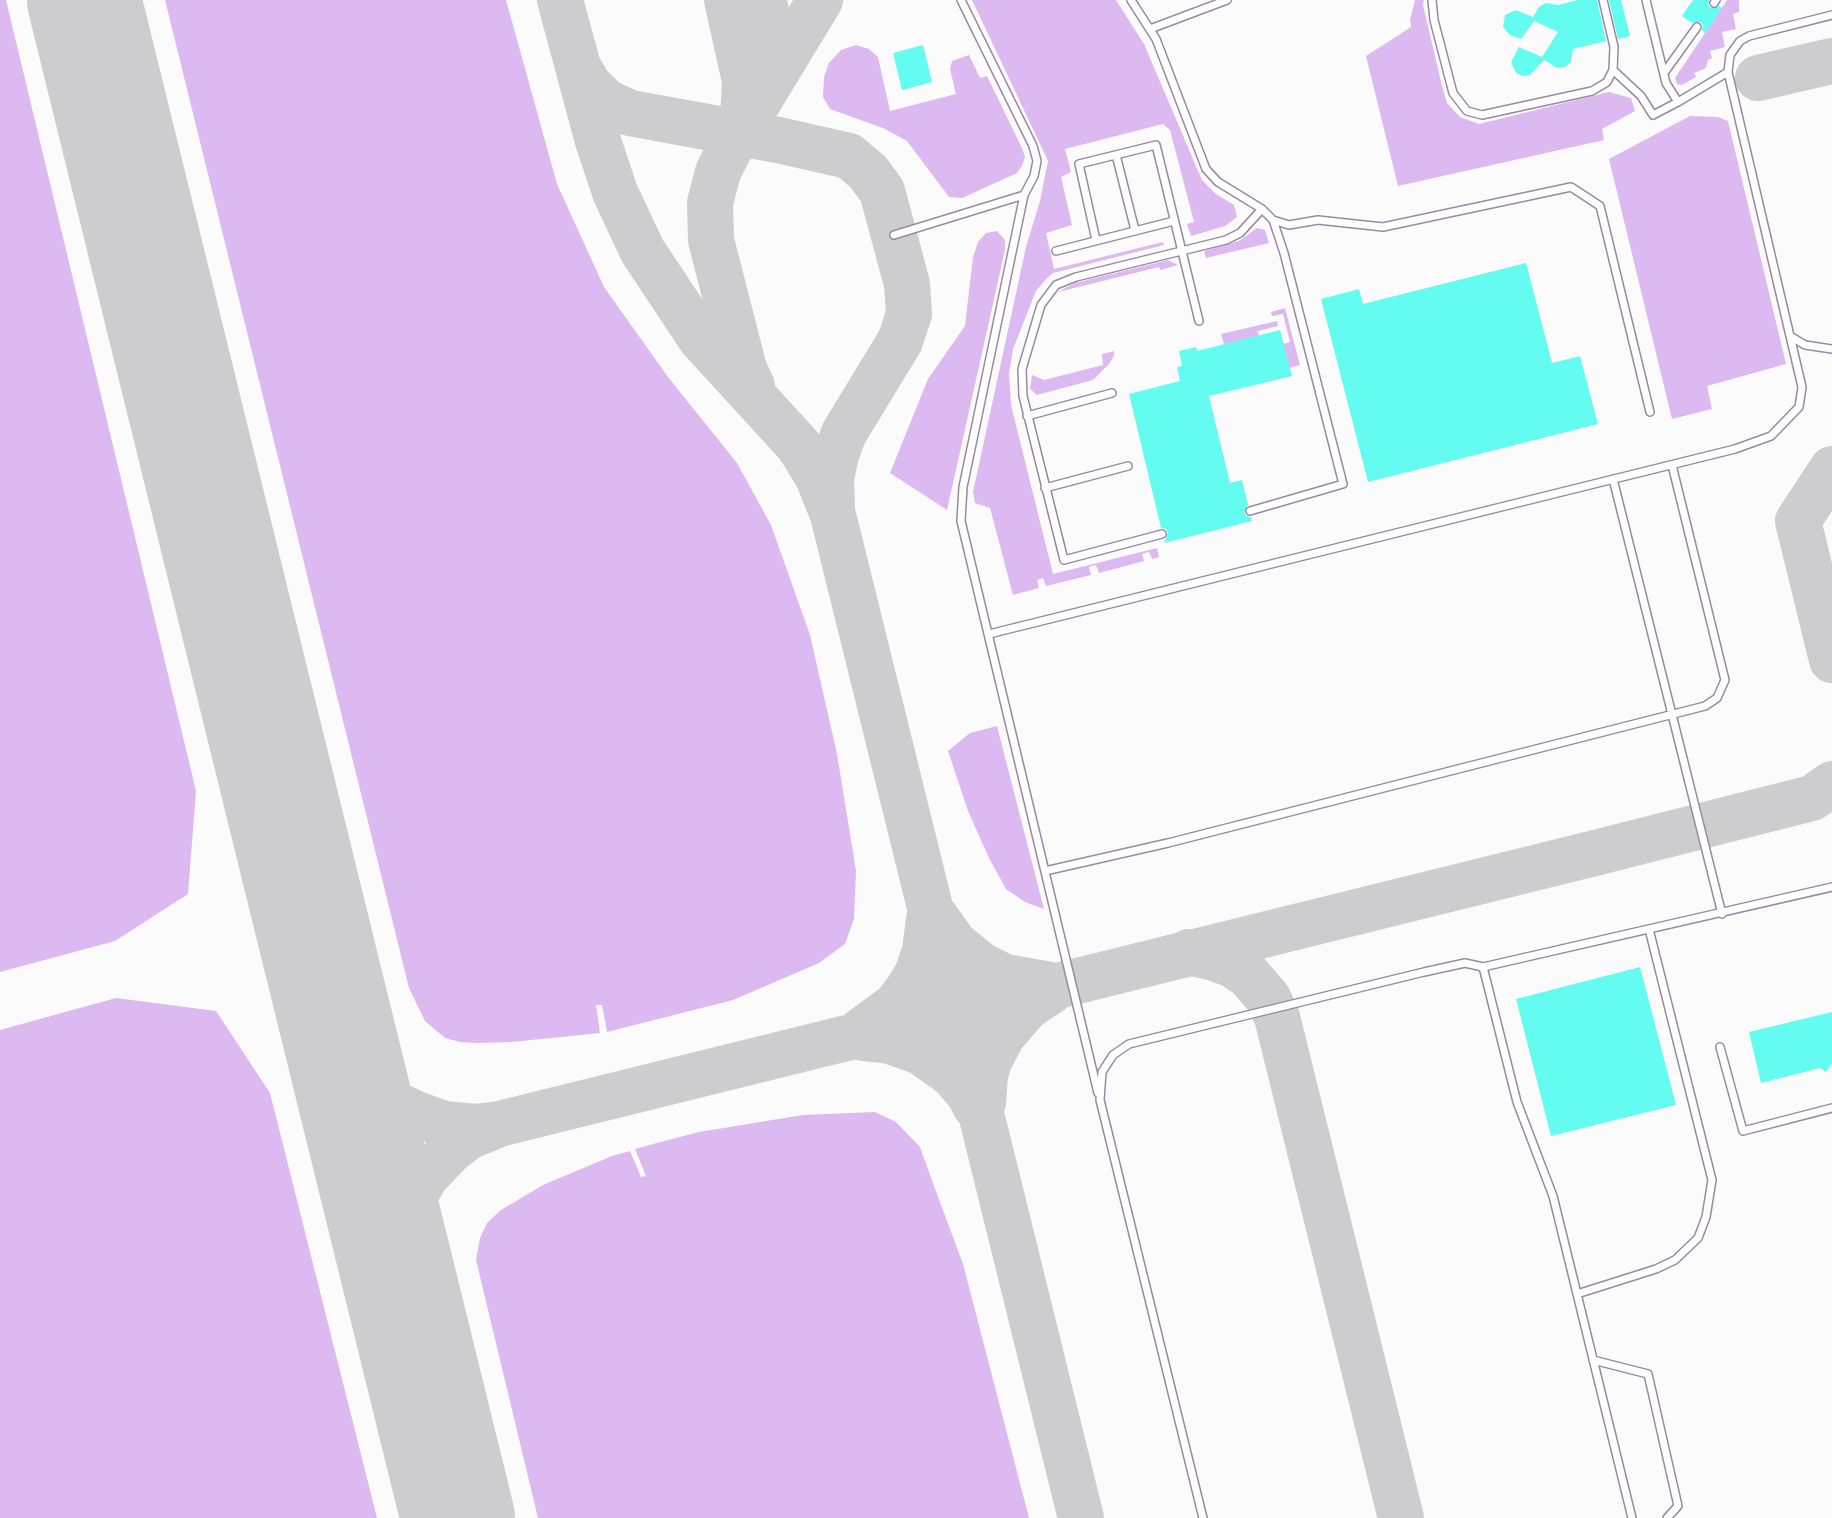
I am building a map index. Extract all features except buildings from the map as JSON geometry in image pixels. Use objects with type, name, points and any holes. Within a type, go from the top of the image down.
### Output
[{"type":"lane","points":[[961,0],[1037,161],[1034,176],[1024,195],[961,501],[961,521],[1203,1518]]},
{"type":"lane","points":[[1131,0],[1150,29],[1206,169],[1218,182],[1262,209],[1273,220],[1290,225],[1318,220],[1383,228],[1571,187],[1600,206],[1650,412]]},
{"type":"lane","points":[[1150,29],[1227,0]]},
{"type":"lane","points":[[1432,0],[1434,20],[1453,93],[1466,111],[1482,115],[1592,91],[1607,82],[1613,70],[1614,47],[1603,0]]},
{"type":"lane","points":[[1646,0],[1666,83],[1678,102]]},
{"type":"lane","points":[[989,634],[1672,465],[1735,449],[1772,436],[1799,407],[1802,387],[1728,72],[1730,55],[1740,41],[1749,36],[1832,15]]},
{"type":"lane","points":[[1664,73],[1697,27]]},
{"type":"lane","points":[[1613,70],[1641,96],[1653,115],[1728,72]]},
{"type":"lane","points":[[1096,240],[1079,164],[1156,145],[1199,321]]},
{"type":"lane","points":[[1116,155],[1135,230]]},
{"type":"lane","points":[[894,235],[1024,195]]},
{"type":"lane","points":[[1162,534],[1064,560],[1023,396],[1022,369],[1041,305],[1056,285],[1076,277],[1226,240],[1240,233],[1262,209]]},
{"type":"lane","points":[[1250,511],[1343,484],[1273,220]]},
{"type":"lane","points":[[1056,251],[1174,221]]},
{"type":"lane","points":[[1790,336],[1805,345],[1832,349]]},
{"type":"lane","points":[[1027,416],[1112,393]]},
{"type":"lane","points":[[1045,871],[1705,706],[1717,698],[1725,680],[1672,465]]},
{"type":"lane","points":[[1045,488],[1128,466]]},
{"type":"lane","points":[[1614,479],[1722,914]]},
{"type":"lane","points":[[1100,1100],[1102,1072],[1113,1055],[1129,1044],[1465,963],[1483,967],[1832,887]]},
{"type":"lane","points":[[1577,1294],[1656,1269],[1675,1260],[1698,1238],[1706,1217],[1712,1180],[1648,929]]},
{"type":"lane","points":[[1483,967],[1517,1102],[1553,1196],[1632,1518]]},
{"type":"lane","points":[[1720,1048],[1743,1131],[1832,1108]]},
{"type":"lane","points":[[1593,1360],[1648,1374],[1678,1506],[1667,1518]]},
{"type":"shaded area","points":[[0,0],[6,0],[196,791],[188,894],[115,941],[0,972]]},
{"type":"shaded area","points":[[165,0],[506,0],[557,184],[604,287],[668,377],[737,463],[771,525],[810,635],[837,754],[856,871],[854,919],[845,944],[819,963],[733,1000],[607,1032],[602,1005],[596,1005],[600,1033],[512,1042],[460,1042],[445,1038],[425,1021],[409,988]]},
{"type":"shaded area","points":[[972,0],[1116,0],[1144,44],[1202,180],[1216,194],[1234,205],[1237,217],[1225,226],[1191,236],[1187,224],[1194,222],[1170,130],[1163,124],[1065,149],[1071,172],[1061,177],[1072,225],[1046,233],[1054,269],[1163,242],[1164,245],[1053,273],[1046,279],[1036,291],[1013,349],[1009,374],[1011,405],[1053,574],[1157,548],[1159,557],[1152,559],[1149,552],[1142,554],[1144,561],[1099,573],[1096,565],[1089,567],[1091,575],[1046,586],[1043,578],[1037,580],[1039,588],[1013,595],[990,508],[975,503],[973,492],[1026,247],[1040,201],[1048,161]]},
{"type":"shaded area","points":[[1415,0],[1424,0],[1447,103],[1460,117],[1479,124],[1609,92],[1631,98],[1635,111],[1602,129],[1604,140],[1398,186],[1366,56],[1411,27]]},
{"type":"shaded area","points":[[1727,0],[1739,0],[1739,12],[1733,14],[1736,29],[1722,32],[1725,47],[1710,51],[1712,58],[1708,60],[1706,68],[1694,73],[1696,77],[1682,85],[1677,84],[1675,78]]},
{"type":"shaded area","points":[[856,45],[869,49],[878,57],[890,111],[956,94],[950,69],[952,61],[969,55],[980,78],[987,76],[1022,148],[1025,157],[1017,173],[962,198],[949,197],[907,141],[883,128],[830,109],[823,97],[824,77],[829,63],[841,50]]},
{"type":"shaded area","points":[[1690,116],[1718,117],[1728,121],[1786,364],[1707,386],[1712,409],[1672,419],[1609,159]]},
{"type":"shaded area","points":[[1257,228],[1265,230],[1269,243],[1206,258],[1204,251],[1239,241]]},
{"type":"shaded area","points":[[997,231],[1005,240],[1005,250],[947,510],[890,473],[928,379],[965,326],[973,257],[978,242],[986,233]]},
{"type":"shaded area","points":[[1168,260],[1178,265],[1160,270],[1159,267],[1058,292],[1075,283]]},
{"type":"shaded area","points":[[1285,308],[1300,365],[1289,368],[1283,344],[1290,342],[1283,314],[1272,316],[1271,312]]},
{"type":"shaded area","points":[[1277,321],[1278,326],[1258,331],[1259,336],[1224,344],[1221,334]]},
{"type":"shaded area","points":[[1114,351],[1109,364],[1093,380],[1037,395],[1030,389],[1032,375],[1044,380],[1103,365],[1102,354]]},
{"type":"shaded area","points":[[997,726],[1044,909],[1025,902],[1006,889],[968,811],[948,751],[970,733]]},
{"type":"shaded area","points":[[116,998],[216,1011],[270,1093],[377,1518],[0,1518],[0,1030]]},
{"type":"shaded area","points":[[875,1112],[896,1122],[920,1147],[963,1264],[1029,1518],[538,1518],[476,1260],[480,1238],[487,1223],[501,1210],[543,1185],[612,1156],[630,1151],[641,1177],[646,1176],[635,1149],[699,1132],[803,1115]]},
{"type":"taxiway","points":[[560,0],[598,141],[615,192],[642,250],[701,339],[799,446],[818,477],[833,515],[1081,1518]]},
{"type":"taxiway","points":[[727,0],[745,81],[743,117],[739,127]]},
{"type":"taxiway","points":[[759,89],[766,51],[764,0]]},
{"type":"taxiway","points":[[752,386],[744,369],[711,240],[710,203],[718,172],[729,150],[820,0]]},
{"type":"taxiway","points":[[1758,78],[1832,61]]},
{"type":"taxiway","points":[[578,67],[589,85],[606,102],[630,113],[849,156],[868,172],[882,191],[907,284],[909,314],[900,341],[844,433],[831,478],[832,509]]},
{"type":"taxiway","points":[[1832,469],[1798,521],[1832,660]]},
{"type":"taxiway","points":[[335,1019],[357,1066],[391,1102],[444,1124],[475,1127],[499,1124],[1812,798],[1832,784]]},
{"type":"taxiway","points":[[935,916],[954,943],[981,965],[1005,977],[1050,985]]},
{"type":"taxiway","points":[[861,1031],[896,1005],[908,989],[925,951],[929,919]]},
{"type":"taxiway","points":[[1189,952],[1233,965],[1248,975],[1268,998],[1277,1017],[1401,1518]]},
{"type":"taxiway","points":[[983,1103],[985,1075],[1002,1036],[1027,1007],[1051,991]]},
{"type":"taxiway","points":[[863,1038],[890,1041],[921,1052],[953,1075],[970,1095],[975,1106]]},
{"type":"taxiway","points":[[402,1289],[402,1233],[406,1215],[416,1193],[426,1176],[449,1152],[468,1137],[497,1125]]},
{"type":"runway","points":[[84,0],[458,1518]]}]
